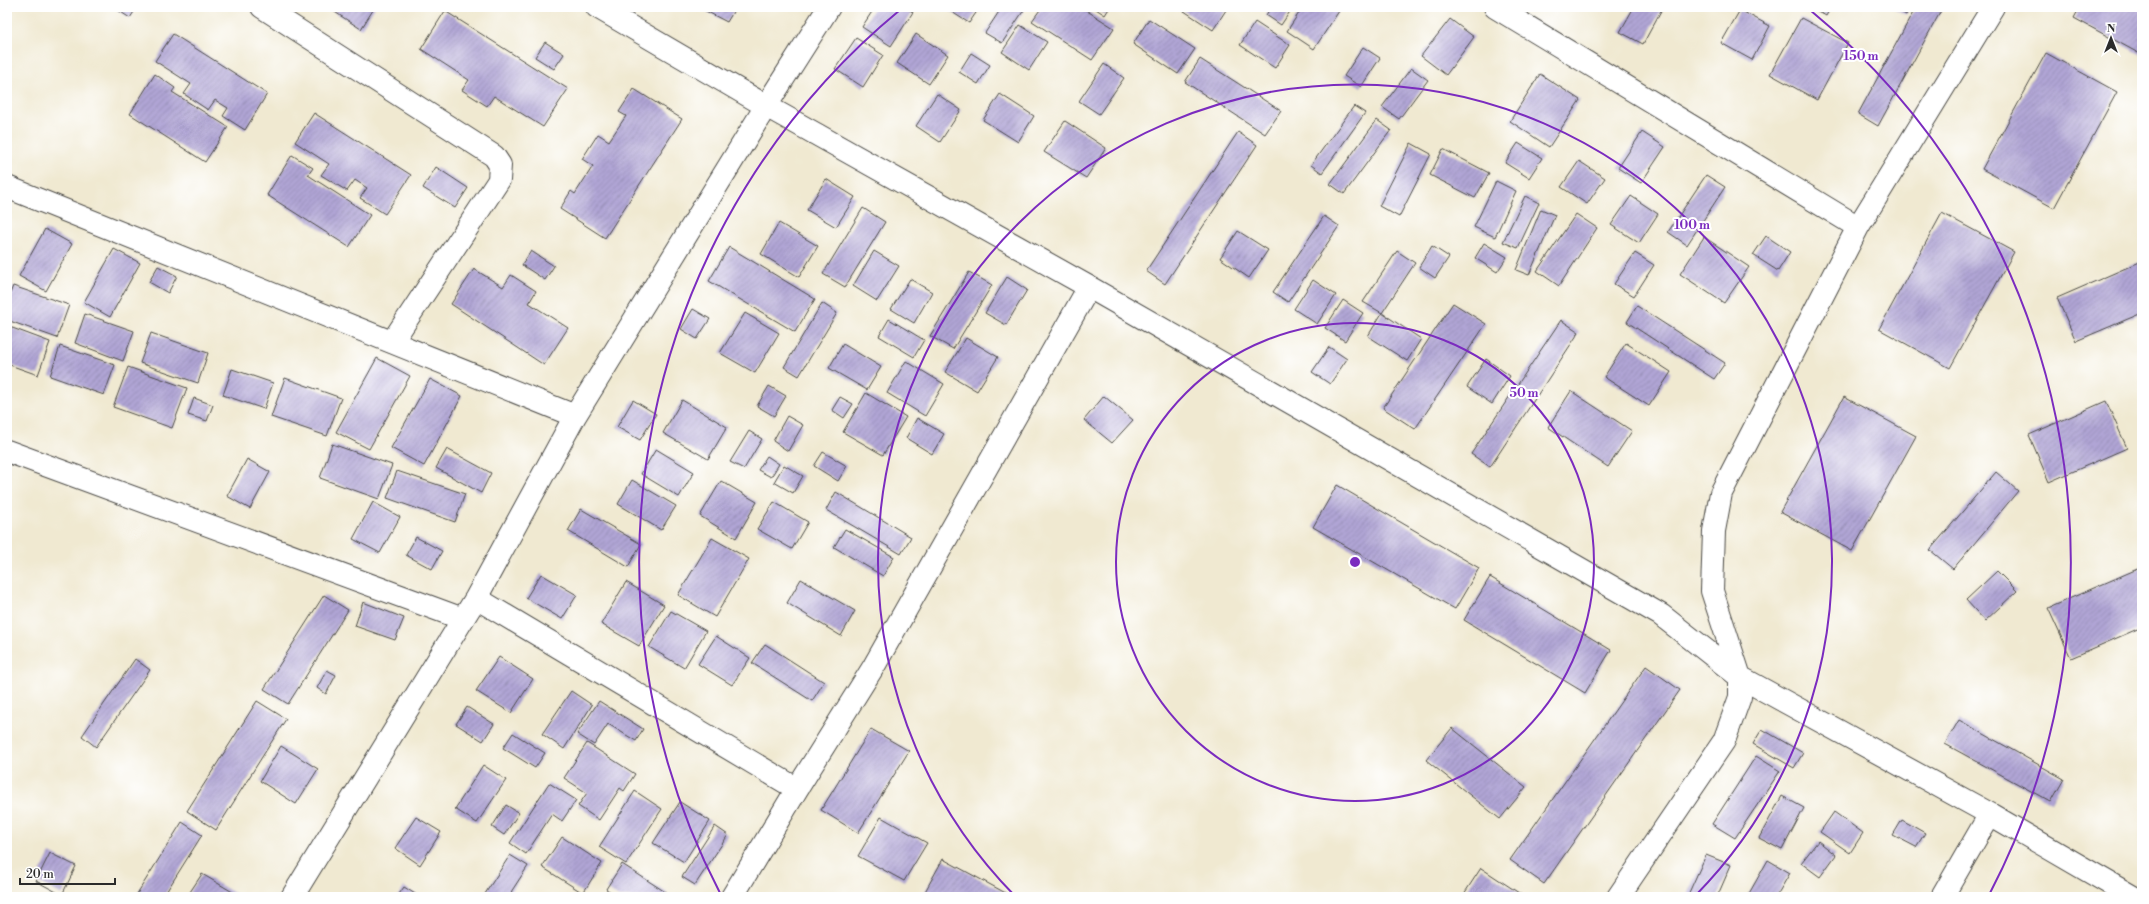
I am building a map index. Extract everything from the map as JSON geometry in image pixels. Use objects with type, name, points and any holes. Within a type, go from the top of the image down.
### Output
[{"type":"street","points":[[262,7],[494,156],[500,165],[499,180],[392,342]]},
{"type":"street","points":[[597,7],[766,106],[1089,287],[1660,615],[1740,677],[1990,814],[2133,897]]},
{"type":"street","points":[[292,897],[476,598],[576,416],[766,106],[830,7]]},
{"type":"street","points":[[1495,7],[1858,227]]},
{"type":"street","points":[[1618,897],[1724,741],[1740,697],[1740,677],[1712,591],[1714,531],[1721,493],[1858,227],[1993,7]]},
{"type":"street","points":[[7,188],[576,416]]},
{"type":"street","points":[[732,897],[874,666],[1089,287]]},
{"type":"street","points":[[7,451],[463,619]]},
{"type":"street","points":[[476,598],[797,789]]},
{"type":"street","points":[[1942,897],[1990,814]]},
{"type":"building","points":[[113,7],[137,7],[130,18]]},
{"type":"building","points":[[327,7],[375,7],[361,29]]},
{"type":"building","points":[[698,7],[736,7],[727,22]]},
{"type":"building","points":[[875,7],[905,7],[913,12],[891,46],[862,27]]},
{"type":"building","points":[[944,7],[980,7],[969,23]]},
{"type":"building","points":[[1002,7],[1026,7],[1002,43],[985,33]]},
{"type":"building","points":[[1042,7],[1081,7],[1114,28],[1092,60],[1032,21]]},
{"type":"building","points":[[1093,7],[1110,7],[1105,15]]},
{"type":"building","points":[[1178,7],[1228,7],[1213,30]]},
{"type":"building","points":[[1271,7],[1293,7],[1281,25],[1266,15]]},
{"type":"building","points":[[1303,7],[1341,8],[1314,49],[1287,31]]},
{"type":"building","points":[[1634,7],[1663,7],[1643,44],[1620,32]]},
{"type":"building","points":[[1811,7],[1831,7],[1826,16]]},
{"type":"building","points":[[1892,7],[1910,7],[1906,15]]},
{"type":"building","points":[[1916,7],[1943,7],[1878,126],[1858,114]]},
{"type":"building","points":[[2080,7],[2142,7],[2142,55],[2074,18]]},
{"type":"building","points":[[1740,10],[1770,26],[1752,60],[1721,43]]},
{"type":"building","points":[[445,11],[568,89],[543,127],[494,96],[487,106],[462,90],[469,80],[421,49]]},
{"type":"building","points":[[1801,18],[1848,43],[1817,100],[1770,74]]},
{"type":"building","points":[[1149,19],[1195,49],[1178,74],[1133,44]]},
{"type":"building","points":[[1450,19],[1474,37],[1446,75],[1421,56]]},
{"type":"building","points":[[1255,22],[1290,45],[1275,68],[1240,45]]},
{"type":"building","points":[[1020,25],[1047,42],[1029,70],[1002,52]]},
{"type":"building","points":[[173,34],[267,94],[245,130],[223,116],[228,108],[215,100],[208,110],[184,94],[191,84],[155,61]]},
{"type":"building","points":[[916,34],[948,55],[929,84],[897,63]]},
{"type":"building","points":[[856,38],[883,55],[863,87],[835,69]]},
{"type":"building","points":[[545,42],[564,54],[554,69],[535,57]]},
{"type":"building","points":[[1363,47],[1380,58],[1361,87],[1344,76]]},
{"type":"building","points":[[971,53],[990,65],[978,84],[959,72]]},
{"type":"building","points":[[2046,53],[2117,92],[2054,208],[1982,169]]},
{"type":"building","points":[[1200,59],[1281,111],[1265,134],[1185,82]]},
{"type":"building","points":[[1104,64],[1124,78],[1099,114],[1079,101]]},
{"type":"building","points":[[1411,68],[1428,80],[1399,119],[1382,107]]},
{"type":"building","points":[[155,74],[175,88],[172,92],[228,127],[205,162],[130,114]]},
{"type":"building","points":[[1540,74],[1580,100],[1549,147],[1510,121]]},
{"type":"building","points":[[634,89],[682,119],[605,238],[560,209],[571,191],[575,194],[593,166],[582,159],[598,134],[609,141],[626,116],[619,112]]},
{"type":"building","points":[[937,94],[961,110],[940,142],[916,126]]},
{"type":"building","points":[[1000,94],[1034,116],[1018,142],[983,120]]},
{"type":"building","points":[[1354,106],[1365,113],[1322,173],[1311,165]]},
{"type":"building","points":[[314,113],[411,175],[385,214],[360,198],[367,188],[355,180],[347,191],[321,175],[329,164],[295,142]]},
{"type":"building","points":[[1377,120],[1391,130],[1344,194],[1330,184]]},
{"type":"building","points":[[1065,121],[1106,148],[1086,178],[1044,152]]},
{"type":"building","points":[[1238,132],[1257,145],[1165,284],[1146,271]]},
{"type":"building","points":[[1642,132],[1665,147],[1641,183],[1618,168]]},
{"type":"building","points":[[1411,143],[1431,154],[1399,217],[1379,206]]},
{"type":"building","points":[[1518,143],[1542,158],[1529,178],[1505,163]]},
{"type":"building","points":[[1443,149],[1489,173],[1475,198],[1430,175]]},
{"type":"building","points":[[292,155],[313,168],[308,175],[370,215],[349,247],[267,195]]},
{"type":"building","points":[[1579,161],[1605,178],[1587,204],[1561,187]]},
{"type":"building","points":[[436,167],[468,188],[455,208],[423,188]]},
{"type":"building","points":[[1706,175],[1725,187],[1687,245],[1668,232]]},
{"type":"building","points":[[826,179],[855,197],[836,227],[807,210]]},
{"type":"building","points":[[1496,181],[1516,191],[1495,237],[1474,227]]},
{"type":"building","points":[[1525,196],[1539,203],[1518,248],[1503,242]]},
{"type":"building","points":[[1631,196],[1658,214],[1639,243],[1611,225]]},
{"type":"building","points":[[863,208],[885,222],[845,287],[823,274]]},
{"type":"building","points":[[1541,209],[1555,215],[1529,275],[1516,270]]},
{"type":"building","points":[[1942,213],[2014,252],[1950,368],[1879,329]]},
{"type":"building","points":[[1576,214],[1597,228],[1559,286],[1537,271]]},
{"type":"building","points":[[1324,216],[1339,226],[1288,302],[1273,292]]},
{"type":"building","points":[[779,223],[818,246],[799,277],[761,254]]},
{"type":"building","points":[[45,229],[72,244],[46,291],[19,276]]},
{"type":"building","points":[[1238,231],[1268,250],[1249,278],[1220,258]]},
{"type":"building","points":[[1766,236],[1790,252],[1778,271],[1753,255]]},
{"type":"building","points":[[1704,237],[1749,267],[1724,303],[1680,274]]},
{"type":"building","points":[[1484,243],[1507,257],[1497,272],[1475,258]]},
{"type":"building","points":[[1432,246],[1449,257],[1435,278],[1419,267]]},
{"type":"building","points":[[729,247],[815,299],[795,332],[709,281]]},
{"type":"building","points":[[114,249],[140,263],[110,317],[84,302]]},
{"type":"building","points":[[531,251],[554,266],[545,280],[522,265]]},
{"type":"building","points":[[874,251],[899,266],[877,301],[853,286]]},
{"type":"building","points":[[1397,251],[1415,263],[1382,313],[1363,302]]},
{"type":"building","points":[[1635,253],[1654,265],[1634,296],[1614,284]]},
{"type":"building","points":[[2142,261],[2142,313],[2076,341],[2057,298]]},
{"type":"building","points":[[158,266],[177,276],[168,293],[149,282]]},
{"type":"building","points":[[474,269],[503,287],[511,275],[536,291],[529,303],[568,328],[544,365],[451,304]]},
{"type":"building","points":[[969,272],[992,285],[953,349],[930,336]]},
{"type":"building","points":[[1007,277],[1027,290],[1006,325],[985,313]]},
{"type":"building","points":[[910,279],[932,292],[914,323],[891,309]]},
{"type":"building","points":[[1313,280],[1336,295],[1317,324],[1294,309]]},
{"type":"building","points":[[13,286],[69,305],[57,338],[7,320],[7,301]]},
{"type":"building","points":[[1343,300],[1363,313],[1345,341],[1325,328]]},
{"type":"building","points":[[822,303],[837,313],[799,376],[784,367]]},
{"type":"building","points":[[1453,303],[1486,324],[1415,429],[1383,408]]},
{"type":"building","points":[[1637,306],[1725,363],[1714,379],[1627,322]]},
{"type":"building","points":[[693,309],[710,319],[697,339],[681,329]]},
{"type":"building","points":[[745,313],[779,333],[755,373],[720,353]]},
{"type":"building","points":[[1382,313],[1421,339],[1407,361],[1368,336]]},
{"type":"building","points":[[85,314],[134,331],[123,361],[75,343]]},
{"type":"building","points":[[889,319],[924,340],[914,357],[879,336]]},
{"type":"building","points":[[1561,320],[1579,332],[1490,467],[1471,454]]},
{"type":"building","points":[[7,326],[50,342],[38,375],[7,364]]},
{"type":"building","points":[[151,333],[208,353],[198,383],[140,363]]},
{"type":"building","points":[[966,338],[998,357],[977,391],[945,372]]},
{"type":"building","points":[[1626,343],[1671,372],[1649,406],[1604,377]]},
{"type":"building","points":[[843,344],[881,367],[867,390],[829,368]]},
{"type":"building","points":[[60,346],[115,365],[104,395],[50,376]]},
{"type":"building","points":[[1329,347],[1347,359],[1330,384],[1312,372]]},
{"type":"building","points":[[377,358],[410,376],[369,449],[336,432]]},
{"type":"building","points":[[1486,359],[1510,376],[1492,404],[1467,387]]},
{"type":"building","points":[[906,361],[944,384],[925,416],[887,393]]},
{"type":"building","points":[[128,367],[187,388],[172,428],[113,407]]},
{"type":"building","points":[[232,369],[273,383],[264,409],[223,395]]},
{"type":"building","points":[[285,378],[341,398],[327,436],[271,417]]},
{"type":"building","points":[[430,379],[462,396],[424,466],[391,448]]},
{"type":"building","points":[[769,386],[786,396],[774,416],[757,406]]},
{"type":"building","points":[[1571,391],[1632,431],[1608,467],[1548,427]]},
{"type":"building","points":[[866,393],[906,417],[883,455],[843,432]]},
{"type":"building","points":[[1104,396],[1133,420],[1112,443],[1084,420]]},
{"type":"building","points":[[840,397],[853,404],[844,418],[832,410]]},
{"type":"building","points":[[1844,397],[1916,436],[1852,551],[1780,512]]},
{"type":"building","points":[[194,398],[213,405],[207,421],[188,415]]},
{"type":"building","points":[[633,400],[656,414],[640,440],[617,427]]},
{"type":"building","points":[[682,400],[727,427],[708,459],[663,433]]},
{"type":"building","points":[[2106,401],[2127,448],[2049,482],[2029,435]]},
{"type":"building","points":[[787,416],[803,425],[788,451],[773,441]]},
{"type":"building","points":[[917,418],[944,434],[932,454],[906,438]]},
{"type":"building","points":[[749,431],[762,439],[744,469],[730,462]]},
{"type":"building","points":[[332,444],[392,465],[379,499],[320,478]]},
{"type":"building","points":[[447,449],[491,473],[481,493],[436,468]]},
{"type":"building","points":[[656,449],[694,472],[679,497],[641,474]]},
{"type":"building","points":[[823,452],[847,466],[838,481],[814,466]]},
{"type":"building","points":[[767,456],[779,464],[771,477],[758,470]]},
{"type":"building","points":[[247,459],[270,472],[250,509],[227,496]]},
{"type":"building","points":[[784,465],[803,476],[793,493],[774,482]]},
{"type":"building","points":[[397,471],[465,494],[455,522],[387,498]]},
{"type":"building","points":[[1996,472],[2018,491],[1953,569],[1930,550]]},
{"type":"building","points":[[632,480],[676,506],[661,530],[618,504]]},
{"type":"building","points":[[721,481],[757,502],[736,538],[700,516]]},
{"type":"building","points":[[1337,485],[1479,568],[1455,609],[1313,527]]},
{"type":"building","points":[[836,492],[911,537],[901,554],[826,510]]},
{"type":"building","points":[[373,502],[400,517],[380,553],[353,539]]},
{"type":"building","points":[[774,502],[808,522],[792,549],[757,529]]},
{"type":"building","points":[[581,509],[641,544],[628,567],[568,531]]},
{"type":"building","points":[[845,529],[894,557],[883,576],[834,547]]},
{"type":"building","points":[[416,537],[442,551],[432,569],[406,555]]},
{"type":"building","points":[[712,538],[749,559],[715,617],[678,595]]},
{"type":"building","points":[[2142,567],[2142,627],[2071,658],[2048,608]]},
{"type":"building","points":[[1997,571],[2017,591],[1985,621],[1966,600]]},
{"type":"building","points":[[541,574],[577,595],[562,619],[526,598]]},
{"type":"building","points":[[1490,577],[1611,650],[1585,693],[1464,620]]},
{"type":"building","points":[[801,579],[855,611],[841,636],[787,603]]},
{"type":"building","points":[[626,582],[664,605],[639,646],[601,624]]},
{"type":"building","points":[[324,595],[348,610],[288,704],[264,689]]},
{"type":"building","points":[[363,602],[404,618],[395,640],[355,626]]},
{"type":"building","points":[[671,611],[706,631],[684,668],[649,647]]},
{"type":"building","points":[[716,636],[750,658],[732,685],[698,664]]},
{"type":"building","points":[[765,644],[824,682],[812,701],[752,663]]},
{"type":"building","points":[[499,657],[533,679],[511,713],[476,691]]},
{"type":"building","points":[[135,659],[150,670],[96,747],[82,736]]},
{"type":"building","points":[[1646,666],[1680,690],[1544,884],[1510,860]]},
{"type":"building","points":[[327,670],[336,675],[326,694],[317,688]]},
{"type":"building","points":[[571,691],[592,705],[564,749],[542,734]]},
{"type":"building","points":[[257,701],[286,719],[216,830],[187,811]]},
{"type":"building","points":[[599,701],[643,729],[636,741],[608,724],[594,745],[577,734]]},
{"type":"building","points":[[467,707],[494,724],[483,741],[456,724]]},
{"type":"building","points":[[1959,720],[2064,779],[2051,802],[1945,744]]},
{"type":"building","points":[[1452,728],[1526,787],[1500,819],[1426,760]]},
{"type":"building","points":[[871,729],[909,751],[858,833],[821,810]]},
{"type":"building","points":[[1762,729],[1803,753],[1794,768],[1753,744]]},
{"type":"building","points":[[513,733],[545,753],[535,768],[503,748]]},
{"type":"building","points":[[587,743],[635,774],[624,791],[620,788],[599,820],[578,806],[587,793],[564,778]]},
{"type":"building","points":[[281,746],[318,769],[296,804],[260,781]]},
{"type":"building","points":[[1756,756],[1780,771],[1735,838],[1712,824]]},
{"type":"building","points":[[483,765],[506,780],[477,823],[455,809]]},
{"type":"building","points":[[549,783],[576,800],[562,821],[552,814],[526,854],[510,843]]},
{"type":"building","points":[[635,791],[662,809],[626,864],[599,847]]},
{"type":"building","points":[[1782,796],[1804,808],[1782,850],[1759,838]]},
{"type":"building","points":[[680,802],[710,821],[684,862],[653,843]]},
{"type":"building","points":[[506,805],[519,813],[504,835],[492,827]]},
{"type":"building","points":[[1834,812],[1863,833],[1850,853],[1820,832]]},
{"type":"building","points":[[416,817],[441,832],[420,865],[395,848]]},
{"type":"building","points":[[881,817],[927,843],[904,881],[858,856]]},
{"type":"building","points":[[1902,820],[1925,833],[1916,847],[1893,835]]},
{"type":"building","points":[[182,822],[202,835],[163,897],[135,897]]},
{"type":"building","points":[[715,826],[728,835],[695,885],[682,877]]},
{"type":"building","points":[[562,837],[602,863],[583,893],[542,867]]},
{"type":"building","points":[[1818,841],[1836,855],[1820,877],[1801,863]]},
{"type":"building","points":[[50,853],[76,866],[62,895],[36,881]]},
{"type":"building","points":[[510,855],[528,866],[511,892],[518,897],[483,897]]},
{"type":"building","points":[[1706,855],[1731,865],[1717,897],[1687,897]]},
{"type":"building","points":[[943,859],[1013,897],[922,897]]},
{"type":"building","points":[[1768,860],[1790,873],[1776,897],[1747,897]]},
{"type":"building","points":[[622,864],[667,893],[665,897],[619,897],[606,889]]},
{"type":"building","points":[[1481,868],[1525,897],[1462,897]]},
{"type":"building","points":[[202,874],[236,894],[234,897],[191,897],[188,895]]},
{"type":"building","points":[[404,887],[420,897],[397,897]]}]
